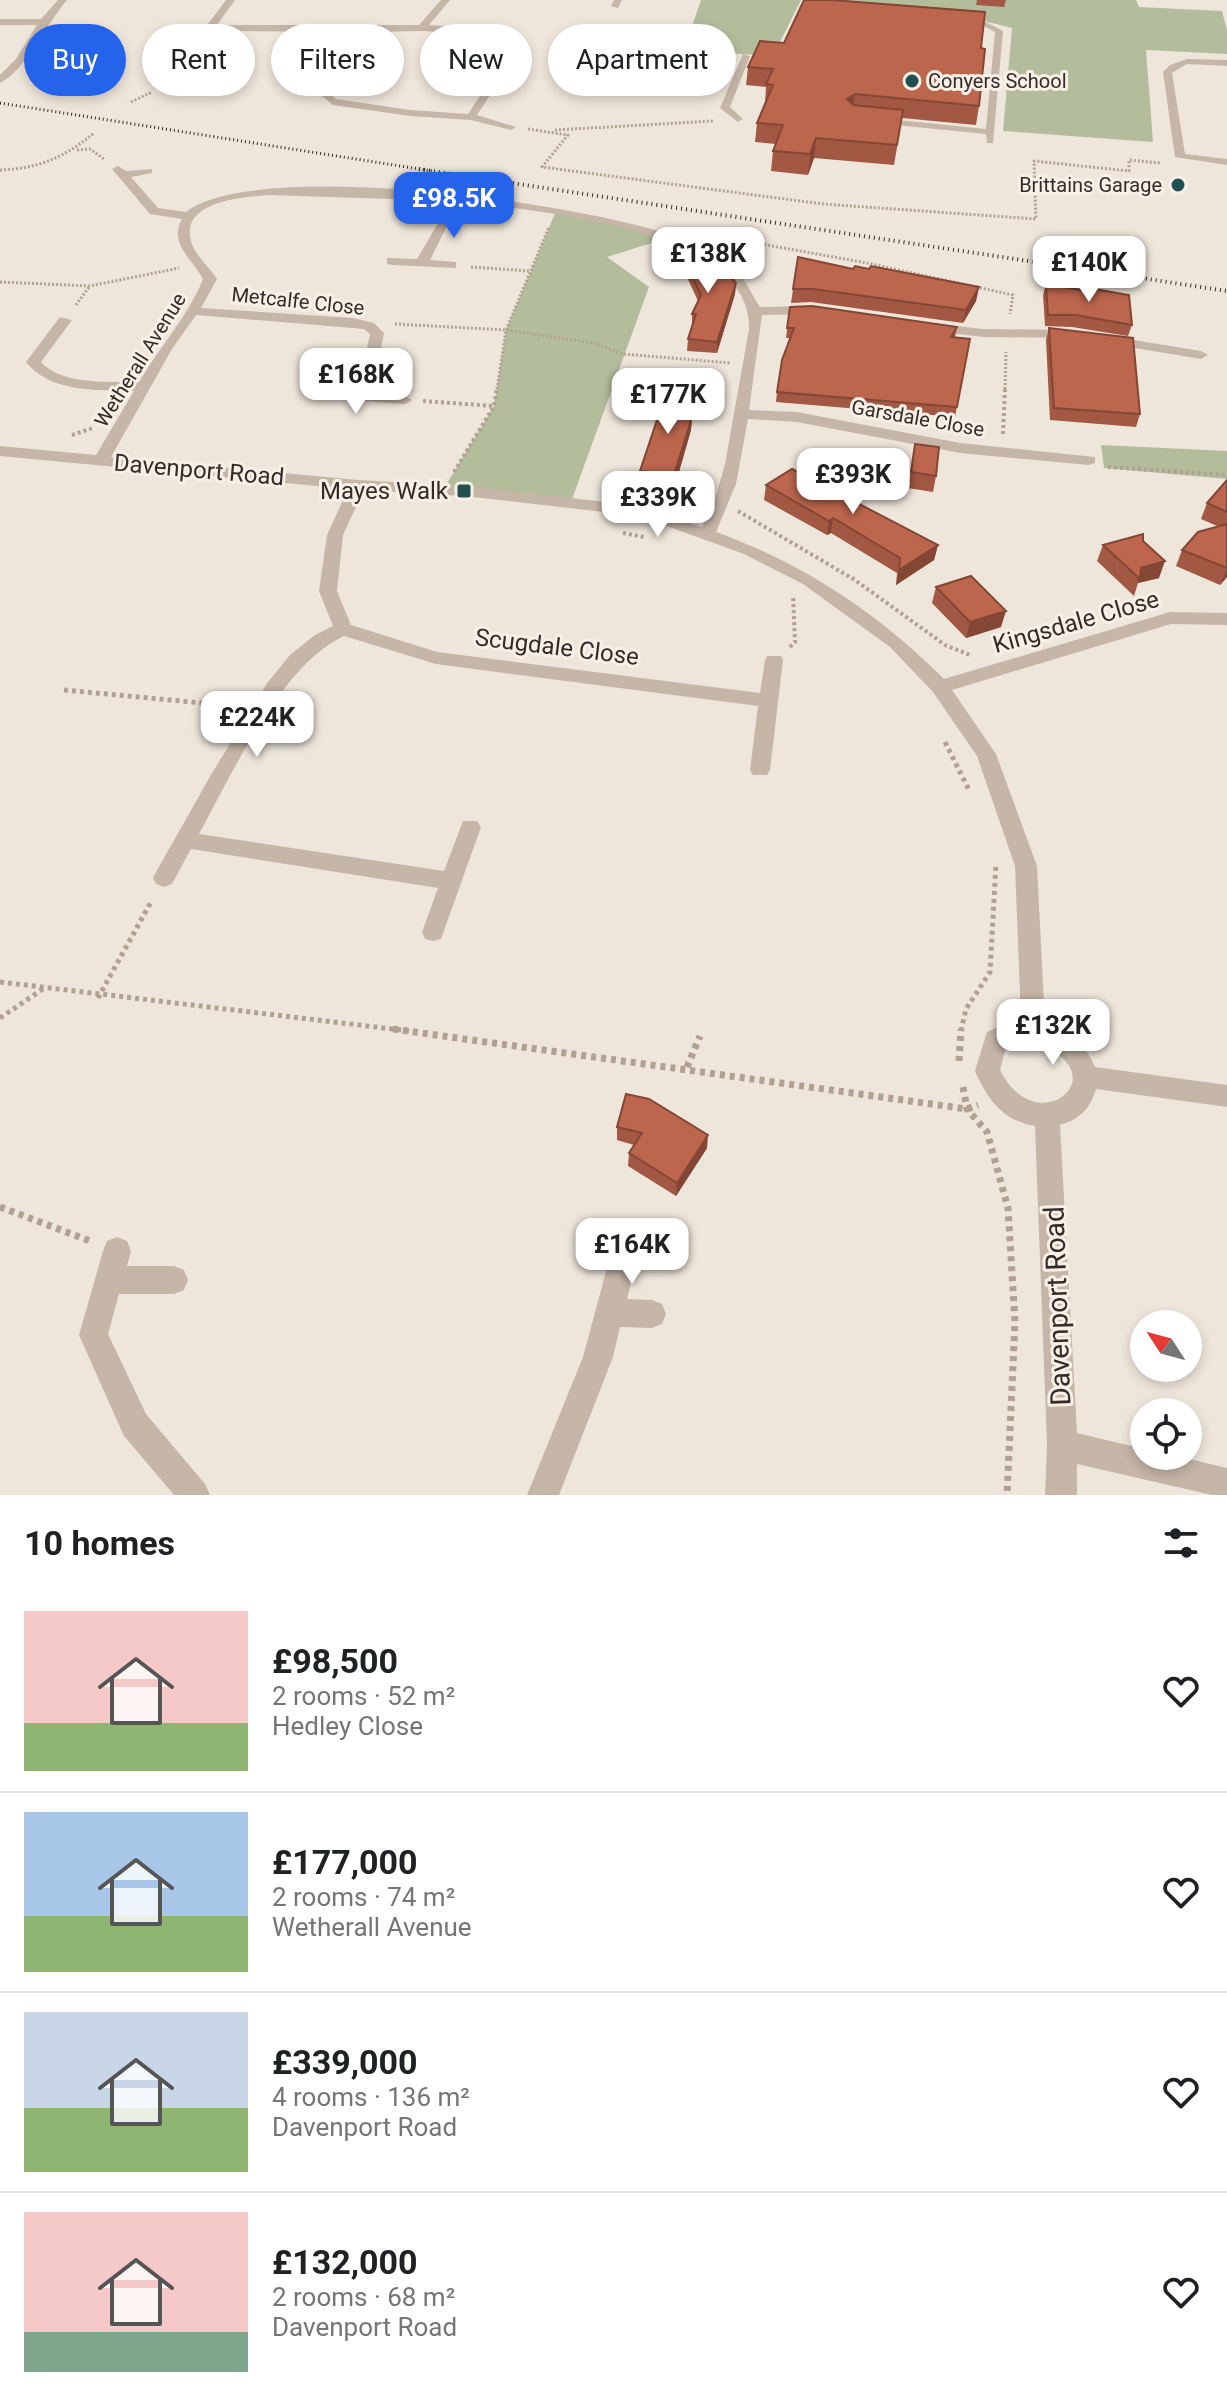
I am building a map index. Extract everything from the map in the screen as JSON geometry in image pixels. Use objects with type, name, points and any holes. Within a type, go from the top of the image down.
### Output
[{"type":"street","points":[[2,76],[18,67],[38,35],[41,22],[63,0]]},
{"type":"street","points":[[213,24],[231,0]]},
{"type":"street","points":[[425,24],[446,0]]},
{"type":"street","points":[[0,22],[41,22]]},
{"type":"street","points":[[323,96],[333,102],[410,113],[471,117],[511,127]]},
{"type":"street","points":[[471,117],[486,96]]},
{"type":"street","points":[[121,172],[148,171]]},
{"type":"street","points":[[121,172],[154,211],[187,216],[216,200],[269,191],[499,200],[627,225],[671,237],[702,251],[733,272],[756,311],[754,338],[746,365],[742,414],[719,517],[707,533]]},
{"type":"street","points":[[422,262],[445,217],[458,200]]},
{"type":"street","name":"Wetherall Avenue","points":[[101,461],[142,387],[210,279],[190,254],[183,234],[187,216]]},
{"type":"street","points":[[392,261],[451,265]]},
{"type":"street","name":"Metcalfe Close","points":[[192,311],[353,322],[369,326],[377,333],[371,362],[353,396]]},
{"type":"street","points":[[756,311],[835,312]]},
{"type":"street","points":[[65,320],[33,362],[37,368],[71,383],[142,387]]},
{"type":"street","points":[[919,325],[1093,337],[1141,351],[1201,355]]},
{"type":"street","points":[[310,393],[405,400]]},
{"type":"street","name":"Garsdale Close","points":[[742,414],[797,417],[1003,453],[1089,460]]},
{"type":"street","name":"Davenport Road","points":[[0,451],[642,511],[750,550],[809,580],[897,643],[940,687],[986,754],[1026,866],[1033,1029]]},
{"type":"street","points":[[164,878],[262,709],[297,659],[321,639],[343,629],[328,591],[335,535],[358,485]]},
{"type":"street","name":"Kingsdale Close","points":[[940,687],[1170,618],[1227,619]]},
{"type":"street","name":"Scugdale Close","points":[[343,629],[436,658],[769,701]]},
{"type":"street","points":[[760,770],[774,660]]},
{"type":"street","points":[[433,932],[470,827]]},
{"type":"street","points":[[185,840],[451,881]]},
{"type":"street","points":[[1033,1029],[1058,1038],[1079,1057],[1087,1077],[1084,1097],[1070,1111],[1047,1116],[1022,1111],[1002,1097],[987,1071],[996,1040],[1014,1030],[1033,1029]]},
{"type":"street","points":[[1087,1077],[1227,1096]]},
{"type":"street","name":"Davenport Road","points":[[1047,1116],[1062,1445],[1061,1495]]},
{"type":"street","points":[[117,1251],[93,1335],[135,1425],[194,1495]]},
{"type":"street","points":[[543,1495],[598,1357],[622,1264]]},
{"type":"street","points":[[108,1280],[174,1280]]},
{"type":"street","points":[[609,1312],[652,1314]]},
{"type":"street","points":[[1062,1445],[1227,1483]]},
{"type":"lane","points":[[867,120],[990,136],[999,31],[984,23],[940,20]]},
{"type":"lane","points":[[738,119],[725,108],[746,56]]},
{"type":"lane","points":[[1227,63],[1189,61],[1174,65],[1167,72],[1180,157],[1227,162]]},
{"type":"path","points":[[544,131],[738,119]]},
{"type":"path","points":[[511,127],[568,135],[542,167],[823,204],[1036,219],[1034,161],[1129,171],[1129,160],[1171,163]]},
{"type":"path","points":[[0,170],[31,170],[75,150],[94,133]]},
{"type":"path","points":[[75,150],[90,149],[121,172]]},
{"type":"path","points":[[443,490],[494,406],[506,330],[556,211]]},
{"type":"path","points":[[671,237],[682,230],[867,263],[1013,295],[1007,333],[1003,453]]},
{"type":"path","points":[[0,282],[90,286],[200,264]]},
{"type":"path","points":[[451,265],[530,271]]},
{"type":"path","points":[[353,322],[506,330],[593,343],[623,354],[746,365]]},
{"type":"path","points":[[405,400],[494,406]]},
{"type":"path","points":[[1089,460],[1102,467],[1227,475]]},
{"type":"path","points":[[621,533],[651,539]]},
{"type":"path","points":[[793,593],[809,580]]},
{"type":"path","points":[[793,593],[806,600]]},
{"type":"path","points":[[774,660],[795,642],[793,593]]},
{"type":"path","points":[[64,690],[262,709]]},
{"type":"path","points":[[943,738],[976,803]]},
{"type":"path","points":[[960,1072],[959,1039],[966,1009],[990,972],[996,863],[991,848]]},
{"type":"path","points":[[98,998],[164,878]]},
{"type":"path","points":[[0,982],[98,998],[318,1020],[687,1067],[967,1109],[1002,1097]]},
{"type":"path","points":[[0,1018],[44,989]]},
{"type":"path","points":[[687,1067],[700,1036]]},
{"type":"path","points":[[962,1084],[967,1109],[987,1132],[1008,1208],[1015,1322],[1007,1495]]},
{"type":"path","points":[[0,1207],[117,1251]]},
{"type":"green space","points":[[701,0],[801,0],[773,56],[736,54],[736,24],[693,24]]},
{"type":"green space","points":[[817,0],[1136,0],[1139,7],[1222,11],[1227,30],[1227,54],[1146,50],[1153,142],[1003,131],[1012,28],[957,14]]},
{"type":"green space","points":[[556,211],[671,237],[607,257],[649,287],[571,502],[443,490],[494,406],[506,330]]},
{"type":"green space","points":[[1101,445],[1227,451],[1227,479],[1104,468]]},
{"type":"building","points":[[804,0],[985,12],[979,106],[855,94],[847,99],[853,105],[903,110],[897,145],[816,138],[810,154],[773,151],[783,125],[757,123],[773,85],[766,84],[773,69],[748,67],[760,41],[784,43]]},
{"type":"building","points":[[758,235],[744,268],[733,256]]},
{"type":"building","points":[[674,238],[718,267],[720,265],[736,283],[717,342],[688,339],[696,314],[692,314],[701,295]]},
{"type":"building","points":[[798,257],[853,269],[855,266],[869,269],[871,266],[979,287],[966,310],[813,289],[793,289]]},
{"type":"building","points":[[1046,284],[1129,295],[1132,325],[1076,315],[1048,315]]},
{"type":"building","points":[[812,306],[957,327],[951,337],[970,339],[957,407],[777,392],[782,360],[794,328],[787,328],[790,307]]},
{"type":"building","points":[[1049,328],[1133,338],[1140,414],[1054,408]]},
{"type":"building","points":[[666,393],[693,396],[686,416],[692,417],[674,475],[640,471]]},
{"type":"building","points":[[915,444],[939,447],[936,476],[911,472]]},
{"type":"building","points":[[792,469],[938,545],[899,570],[900,558],[833,518],[829,521],[766,485]]},
{"type":"building","points":[[1227,480],[1227,512],[1207,503]]},
{"type":"building","points":[[1227,524],[1227,568],[1182,550],[1198,532]]},
{"type":"building","points":[[1143,534],[1143,541],[1165,561],[1141,568],[1140,579],[1103,545]]},
{"type":"building","points":[[971,576],[1006,611],[970,622],[936,587]]},
{"type":"building","points":[[626,1094],[649,1099],[708,1135],[677,1183],[629,1153],[642,1133],[617,1127]]},
{"type":"railway","points":[[0,103],[426,170]]},
{"type":"railway","points":[[419,169],[426,170]]},
{"type":"railway","points":[[426,170],[1227,291]]},
{"type":"railway","points":[[426,170],[432,171]]},
{"type":"place","name":"Conyers School","points":[[912,81]]},
{"type":"place","name":"Brittains Garage","points":[[1178,185]]},
{"type":"place","name":"Mayes Walk","points":[[464,491]]}]
